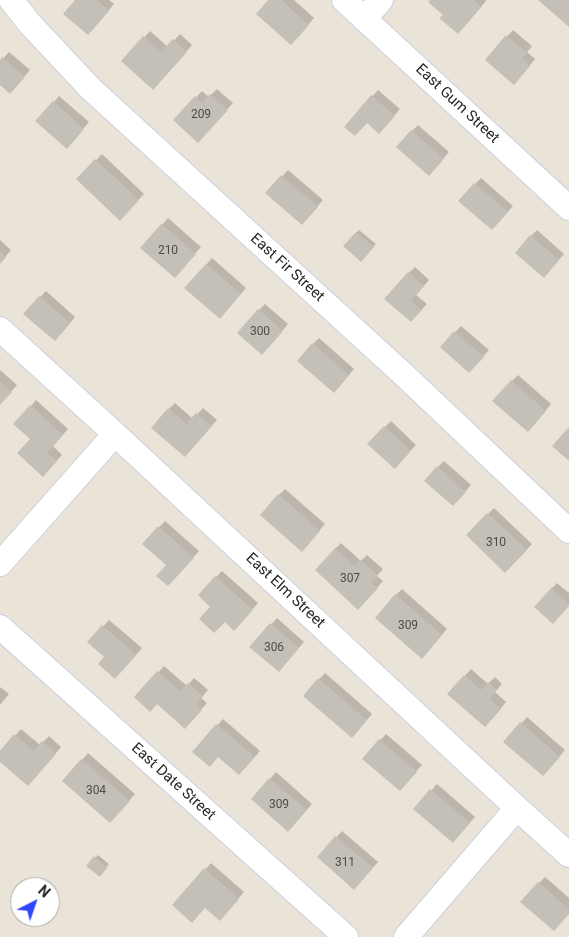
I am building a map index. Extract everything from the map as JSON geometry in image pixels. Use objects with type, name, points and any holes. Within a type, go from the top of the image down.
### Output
[{"type":"street","name":"East Fir Street","points":[[11,0],[30,24],[91,89],[403,374],[569,531]]},
{"type":"street","name":"East Gum Street","points":[[344,0],[569,208]]},
{"type":"street","points":[[364,19],[381,0]]},
{"type":"street","name":"East Elm Street","points":[[0,329],[569,855]]},
{"type":"street","points":[[0,564],[115,434]]},
{"type":"street","name":"East Date Street","points":[[0,627],[346,937]]},
{"type":"street","points":[[406,937],[517,808]]},
{"type":"building","points":[[75,0],[97,0],[109,11],[88,35],[63,14]]},
{"type":"building","points":[[268,0],[281,0],[309,25],[291,45],[256,14]]},
{"type":"building","points":[[430,0],[473,0],[481,7],[458,34],[439,18],[443,15],[428,2]]},
{"type":"building","points":[[538,0],[569,0],[569,27]]},
{"type":"building","points":[[506,35],[527,53],[522,58],[530,66],[514,85],[485,60]]},
{"type":"building","points":[[143,36],[161,52],[173,39],[187,52],[153,90],[121,61]]},
{"type":"building","points":[[2,57],[25,77],[10,94],[0,85],[0,60]]},
{"type":"building","points":[[210,94],[228,110],[198,143],[173,120],[195,96],[202,103]]},
{"type":"building","points":[[371,95],[395,116],[379,134],[367,123],[355,136],[344,127]]},
{"type":"building","points":[[53,101],[84,129],[67,149],[35,121]]},
{"type":"building","points":[[411,130],[444,159],[429,176],[396,147]]},
{"type":"building","points":[[95,159],[139,200],[120,221],[76,179]]},
{"type":"building","points":[[281,175],[318,207],[302,225],[265,193]]},
{"type":"building","points":[[474,183],[508,212],[492,230],[458,201]]},
{"type":"building","points":[[161,224],[196,254],[175,278],[140,248]]},
{"type":"building","points":[[356,232],[374,247],[361,262],[343,246]]},
{"type":"building","points":[[530,235],[559,260],[544,278],[515,253]]},
{"type":"building","points":[[0,251],[6,257],[0,264]]},
{"type":"building","points":[[206,264],[241,294],[220,319],[184,288]]},
{"type":"building","points":[[408,272],[424,286],[411,301],[422,310],[411,322],[384,299]]},
{"type":"building","points":[[39,296],[70,323],[55,341],[23,314]]},
{"type":"building","points":[[258,309],[283,331],[262,355],[237,333]]},
{"type":"building","points":[[454,331],[484,357],[469,373],[440,347]]},
{"type":"building","points":[[312,343],[349,375],[334,393],[297,361]]},
{"type":"building","points":[[511,380],[546,411],[528,432],[492,401]]},
{"type":"building","points":[[0,381],[12,392],[0,405]]},
{"type":"building","points":[[30,405],[63,435],[47,453],[57,461],[43,477],[17,453],[30,439],[13,424]]},
{"type":"building","points":[[168,408],[186,424],[196,413],[212,426],[185,457],[151,428]]},
{"type":"building","points":[[384,426],[411,451],[395,469],[367,444]]},
{"type":"building","points":[[569,427],[569,461],[552,446]]},
{"type":"building","points":[[437,466],[466,492],[453,506],[424,481]]},
{"type":"building","points":[[278,494],[320,531],[302,552],[260,515]]},
{"type":"building","points":[[487,513],[527,550],[505,573],[466,535]]},
{"type":"building","points":[[158,526],[194,558],[168,586],[156,576],[166,565],[142,544]]},
{"type":"building","points":[[335,548],[354,566],[360,560],[378,576],[371,583],[378,588],[358,610],[315,570]]},
{"type":"building","points":[[215,576],[253,610],[234,631],[225,622],[214,633],[199,619],[210,607],[198,595]]},
{"type":"building","points":[[551,588],[569,604],[553,624],[534,607]]},
{"type":"building","points":[[395,594],[442,635],[422,659],[375,618]]},
{"type":"building","points":[[270,623],[299,648],[279,672],[249,647]]},
{"type":"building","points":[[102,625],[136,655],[115,679],[98,664],[104,657],[87,642]]},
{"type":"building","points":[[157,671],[180,691],[188,683],[203,697],[196,704],[202,710],[185,729],[157,704],[150,712],[134,697]]},
{"type":"building","points":[[464,675],[481,690],[488,682],[497,690],[490,699],[501,709],[485,727],[447,694]]},
{"type":"building","points":[[318,678],[367,720],[352,738],[303,696]]},
{"type":"building","points":[[520,722],[560,757],[543,776],[503,742]]},
{"type":"building","points":[[216,724],[255,757],[239,775],[218,757],[210,767],[192,752]]},
{"type":"building","points":[[14,734],[34,751],[42,741],[56,754],[28,786],[0,762],[0,751]]},
{"type":"building","points":[[379,739],[417,772],[400,791],[362,759]]},
{"type":"building","points":[[81,759],[130,801],[110,823],[62,781]]},
{"type":"building","points":[[269,778],[307,810],[288,832],[251,799]]},
{"type":"building","points":[[430,789],[470,823],[453,843],[413,809]]},
{"type":"building","points":[[335,836],[373,868],[354,890],[317,857]]},
{"type":"building","points":[[94,856],[107,868],[100,877],[86,866]]},
{"type":"building","points":[[204,868],[239,899],[220,921],[205,908],[192,923],[172,905]]},
{"type":"building","points":[[538,882],[569,909],[569,914],[554,931],[520,902]]}]
